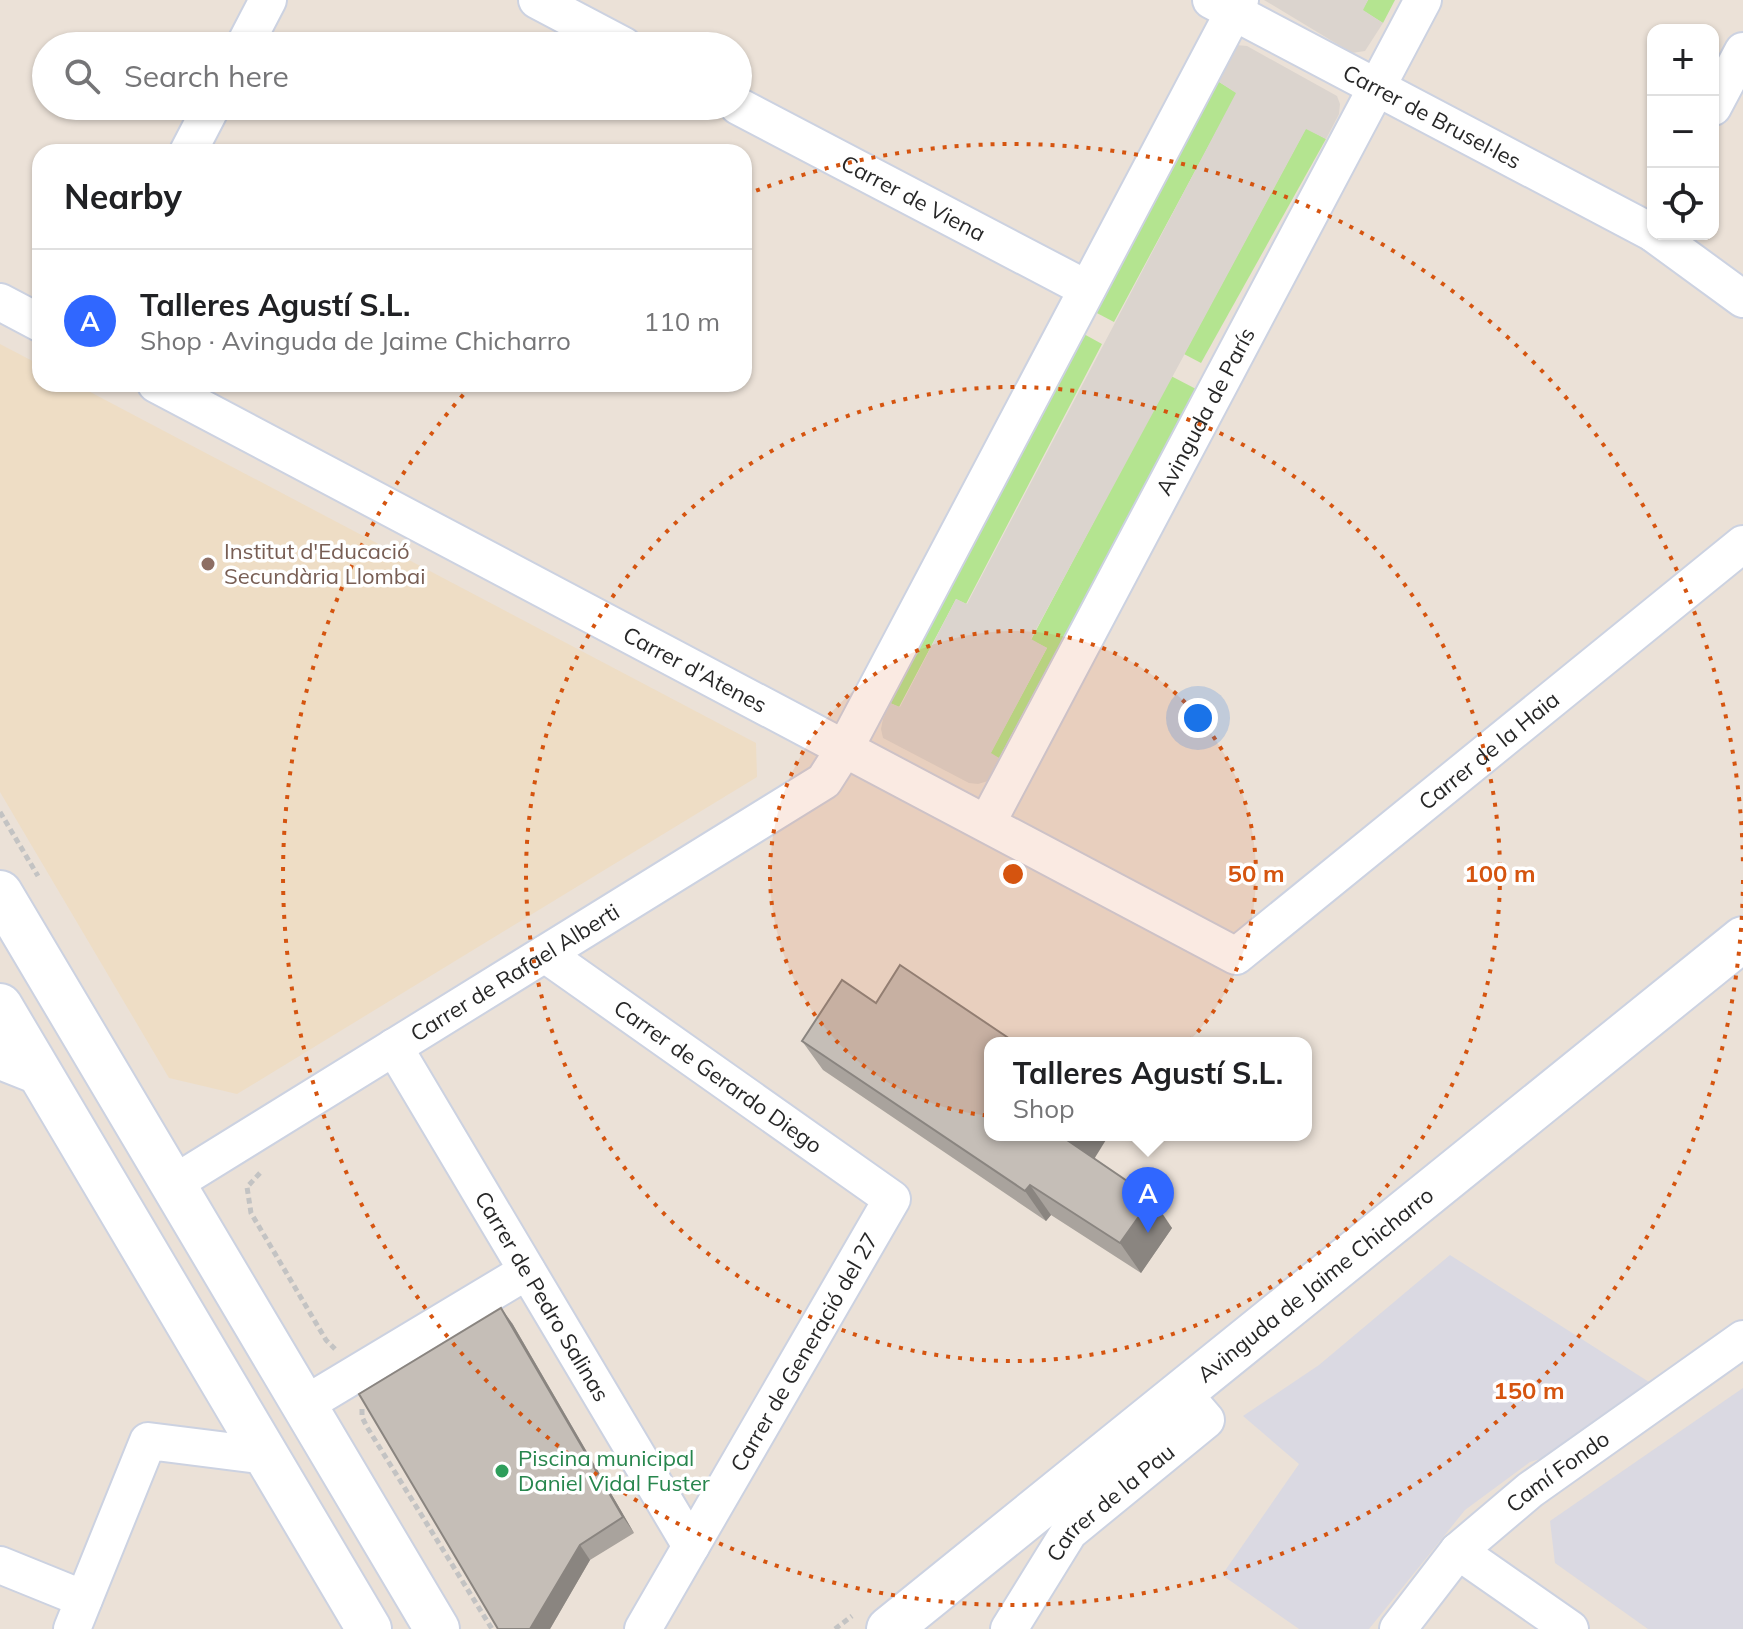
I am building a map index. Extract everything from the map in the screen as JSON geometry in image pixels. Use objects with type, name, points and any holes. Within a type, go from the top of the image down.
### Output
[{"type":"main road","points":[[20,886],[173,1184],[437,1629]]},
{"type":"main road","name":"Avinguda de Jaime Chicharro","points":[[889,1629],[1743,939]]},
{"type":"main road","points":[[0,1006],[369,1629]]},
{"type":"street","points":[[251,32],[268,0]]},
{"type":"street","points":[[537,0],[598,32]]},
{"type":"street","name":"Avinguda de París","points":[[987,823],[1423,0]]},
{"type":"street","points":[[845,748],[1087,289],[1228,4]]},
{"type":"street","name":"Carrer de Brusel·les","points":[[1228,4],[1377,87],[1647,226]]},
{"type":"street","points":[[1719,96],[1743,51]]},
{"type":"street","name":"Carrer de Viena","points":[[752,113],[1087,289]]},
{"type":"street","points":[[192,144],[205,120]]},
{"type":"street","name":"Carrer de Brusel·les","points":[[1666,240],[1743,299]]},
{"type":"street","points":[[0,302],[32,319]]},
{"type":"street","name":"Carrer d'Atenes","points":[[171,392],[1236,956]]},
{"type":"street","name":"Carrer de la Haia","points":[[1236,956],[1743,544]]},
{"type":"street","name":"Carrer de Rafael Alberti","points":[[173,1184],[824,781],[845,748]]},
{"type":"street","name":"Carrer de Gerardo Diego","points":[[545,954],[892,1199]]},
{"type":"street","name":"Carrer de Pedro Salinas","points":[[394,1047],[691,1546]]},
{"type":"street","points":[[0,1061],[43,1078]]},
{"type":"street","name":"Carrer de Generació del 27","points":[[643,1629],[892,1199]]},
{"type":"street","points":[[304,1405],[527,1271]]},
{"type":"street","name":"Camí Fondo","points":[[1398,1629],[1458,1551],[1530,1490],[1743,1339]]},
{"type":"street","name":"Carrer de la Pau","points":[[1009,1629],[1069,1532],[1206,1420],[1182,1392]]},
{"type":"street","points":[[0,1565],[78,1614],[148,1441],[267,1456]]},
{"type":"street","points":[[1458,1551],[1570,1629]]},
{"type":"path","points":[[0,812],[20,886]]},
{"type":"path","points":[[244,1140],[263,1169],[247,1187],[251,1213],[326,1340],[339,1353],[355,1350],[381,1394],[362,1408],[362,1417],[492,1629]]},
{"type":"shaded area","points":[[1264,0],[1368,0],[1363,10],[1383,23],[1365,51],[1352,53]]},
{"type":"shaded area","points":[[1236,45],[1247,46],[1337,96],[1339,114],[1326,139],[1306,129],[1031,639],[1047,648],[991,753],[999,758],[988,781],[969,783],[883,738],[883,719],[890,703],[900,707],[956,599],[967,604],[1236,93],[1216,80]]},
{"type":"shaded area","name":"Institut d'Educació Secundària Llombai","points":[[0,344],[32,361],[32,392],[90,392],[756,743],[757,777],[237,1094],[169,1078],[0,792]]},
{"type":"shaded area","points":[[1450,1255],[1660,1389],[1565,1451],[1530,1462],[1465,1510],[1369,1629],[1299,1629],[1222,1575],[1299,1464],[1243,1416],[1319,1365]]},
{"type":"shaded area","points":[[1743,1388],[1743,1629],[1648,1629],[1555,1563],[1550,1521]]},
{"type":"green space","points":[[1368,0],[1395,0],[1383,23],[1362,10]]},
{"type":"green space","points":[[1216,80],[1237,93],[1114,322],[1093,311]]},
{"type":"green space","points":[[1306,128],[1326,139],[1201,363],[1184,354]]},
{"type":"green space","points":[[1082,333],[1102,344],[966,604],[956,599],[899,707],[890,703]]},
{"type":"green space","points":[[1171,376],[1196,389],[999,758],[990,754],[1047,648],[1031,640]]},
{"type":"building","points":[[900,965],[1007,1037],[984,1037],[984,1141],[1068,1141],[1152,1198],[1120,1243],[1030,1185],[1025,1191],[802,1041],[842,980],[876,1003]]},
{"type":"building","name":"Piscina municipal Daniel Vidal Fuster","points":[[501,1308],[623,1517],[580,1545],[530,1629],[498,1629],[359,1394]]},
{"type":"place","name":"Institut d'Educació Secundària Llombai","points":[[208,564]]},
{"type":"place","name":"Talleres Agustí S.L.","points":[[1148,1233]]},
{"type":"place","name":"Piscina municipal Daniel Vidal Fuster","points":[[502,1471]]}]
